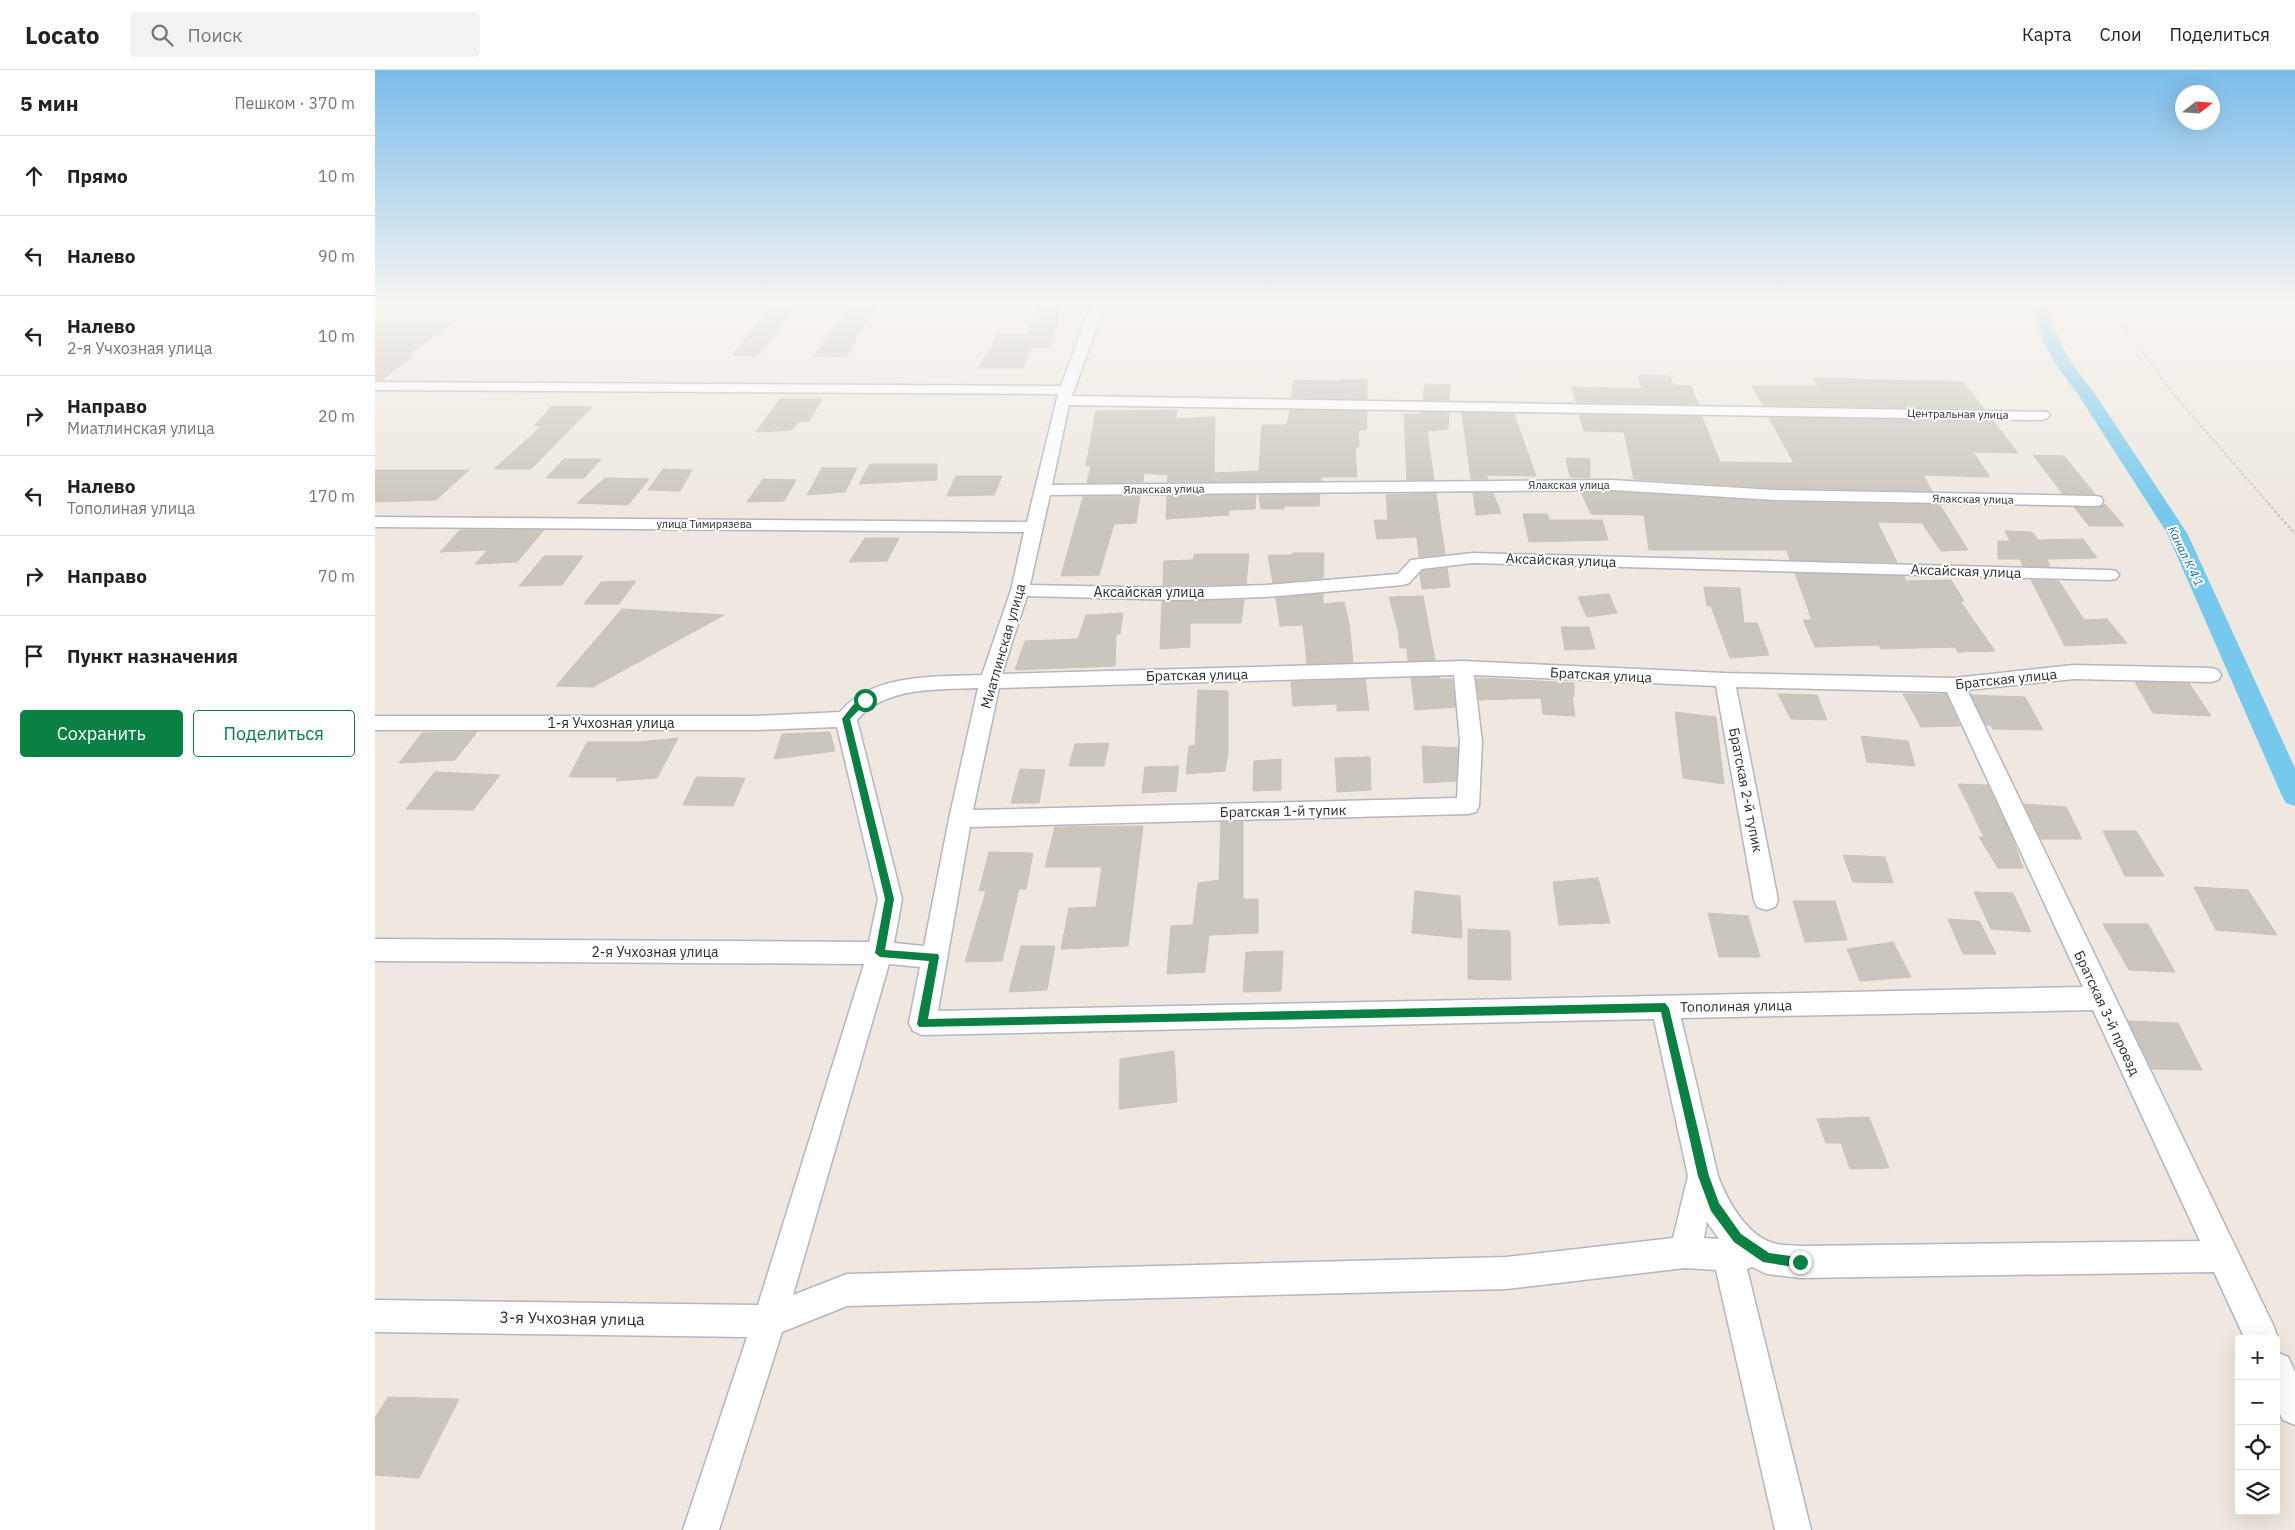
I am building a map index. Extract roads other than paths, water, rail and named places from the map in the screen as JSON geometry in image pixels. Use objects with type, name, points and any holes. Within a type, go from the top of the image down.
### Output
[{"type":"street","name":"Миатлинская улица","points":[[922,1024],[960,819],[991,680],[1020,590],[1033,526],[1065,395],[1073,372]]},
{"type":"street","name":"Центральная улица","points":[[375,386],[1065,395],[2042,415]]},
{"type":"street","name":"Ялакская улица","points":[[1042,490],[1612,485],[1775,495],[2095,501]]},
{"type":"street","name":"улица Тимирязева","points":[[375,522],[1033,526]]},
{"type":"street","name":"Аксайская улица","points":[[1020,590],[1179,594],[1275,590],[1403,579],[1417,564],[1473,558],[2110,575]]},
{"type":"street","name":"Братская улица","points":[[846,719],[856,707],[876,695],[913,686],[991,680],[1463,668],[1725,680],[1954,685],[2074,672],[2211,675]]},
{"type":"street","name":"Братская 1-й тупик","points":[[960,819],[1469,806],[1471,742],[1463,668]]},
{"type":"street","name":"Братская 2-й тупик","points":[[1725,680],[1767,900]]},
{"type":"street","name":"Братская 3-й проезд","points":[[1954,685],[2260,1335]]},
{"type":"street","name":"1-я Учхозная улица","points":[[375,723],[755,723],[846,719]]},
{"type":"street","points":[[701,1530],[769,1321],[880,953],[890,899],[846,719]]},
{"type":"street","name":"2-я Учхозная улица","points":[[375,950],[880,953],[934,957]]},
{"type":"street","name":"Тополиная улица","points":[[922,1024],[2100,998]]},
{"type":"street","points":[[1665,1008],[1703,1176],[1715,1207],[1737,1238],[1767,1258]]},
{"type":"street","points":[[1685,1252],[1703,1176]]},
{"type":"street","points":[[769,1321],[847,1290],[1506,1273],[1685,1252],[1800,1262],[2222,1256]]},
{"type":"street","points":[[1728,1255],[1793,1530]]},
{"type":"street","name":"3-я Учхозная улица","points":[[375,1316],[769,1321]]},
{"type":"street","points":[[2280,1377],[2295,1408]]},
{"type":"waterway","name":"Канал К 4 1","points":[[2070,372],[2177,533],[2295,796]]}]
